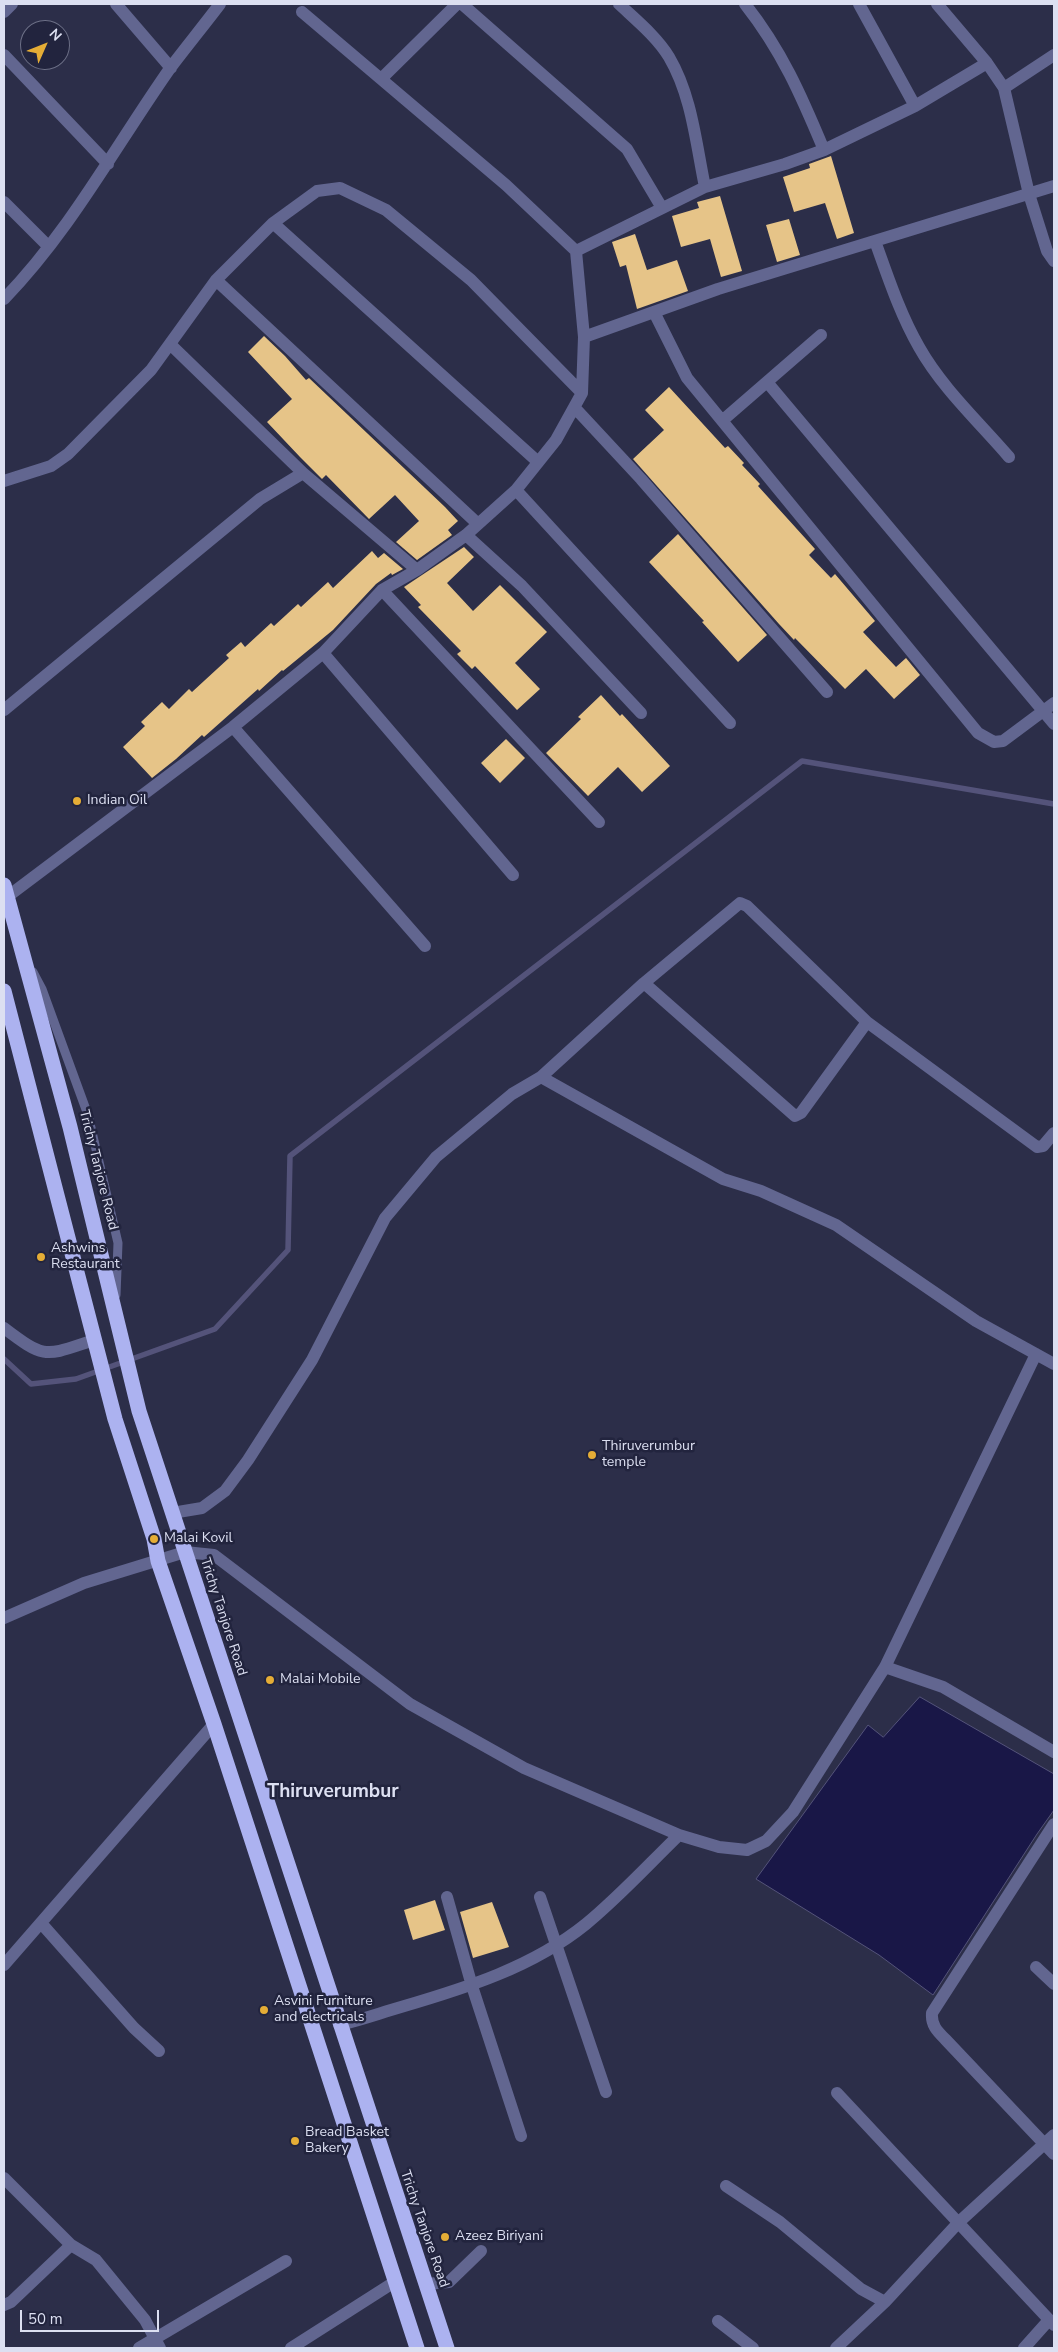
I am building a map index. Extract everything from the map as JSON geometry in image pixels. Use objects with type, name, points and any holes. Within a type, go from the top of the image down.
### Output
[{"type":"highway","name":"Trichy Tanjore Road","points":[[5,891],[70,1126],[139,1411],[447,2348]]},
{"type":"highway","points":[[4,991],[115,1419],[154,1539],[158,1561],[214,1724],[417,2348]]},
{"type":"street","points":[[4,12],[12,4]]},
{"type":"street","points":[[116,4],[171,68]]},
{"type":"street","points":[[4,299],[23,280],[48,246],[108,164],[171,68],[220,4]]},
{"type":"street","points":[[381,79],[457,4]]},
{"type":"street","points":[[462,4],[627,149],[662,208]]},
{"type":"street","points":[[619,4],[642,26],[669,57],[686,95],[705,187]]},
{"type":"street","points":[[745,4],[769,35],[800,93],[824,150]]},
{"type":"street","points":[[859,4],[915,106]]},
{"type":"street","points":[[937,4],[987,64],[1004,88],[1029,194],[1048,251],[1054,261]]},
{"type":"street","points":[[5,891],[233,727],[322,653],[382,590],[416,570],[466,535],[516,490],[537,461],[556,440],[582,393],[584,337],[576,250],[506,185],[302,12]]},
{"type":"street","points":[[4,55],[108,164]]},
{"type":"street","points":[[1004,88],[1054,55]]},
{"type":"street","points":[[576,250],[705,187],[785,164],[824,150],[915,106],[987,64]]},
{"type":"street","points":[[584,337],[718,289],[1054,186]]},
{"type":"street","points":[[4,480],[51,466],[68,454],[150,370],[171,345],[216,280],[273,223],[317,190],[340,188],[386,210],[471,280],[582,393]]},
{"type":"street","points":[[4,202],[48,246]]},
{"type":"street","points":[[273,223],[537,461]]},
{"type":"street","points":[[875,241],[903,316],[919,347],[933,368],[1009,457]]},
{"type":"street","points":[[216,280],[478,524]]},
{"type":"street","points":[[654,312],[687,378],[978,733],[994,742],[1003,741],[1049,707]]},
{"type":"street","points":[[723,420],[821,335]]},
{"type":"street","points":[[171,345],[303,473],[416,570]]},
{"type":"street","points":[[767,382],[1049,707],[1054,724]]},
{"type":"street","points":[[575,408],[641,479],[827,692]]},
{"type":"street","points":[[4,710],[260,499],[303,473]]},
{"type":"street","points":[[516,490],[730,723]]},
{"type":"street","points":[[466,535],[522,586],[641,713]]},
{"type":"street","points":[[382,590],[599,822]]},
{"type":"street","points":[[322,653],[513,875]]},
{"type":"street","points":[[233,727],[426,946]]},
{"type":"street","points":[[172,1513],[202,1508],[225,1491],[248,1460],[312,1360],[385,1218],[436,1157],[512,1094],[542,1077],[644,983],[740,903],[747,906],[868,1022],[1037,1147],[1043,1146],[1054,1133]]},
{"type":"street","points":[[644,983],[795,1116],[801,1113],[868,1022]]},
{"type":"street","points":[[542,1077],[724,1179],[761,1191],[836,1225],[976,1321],[1054,1364]]},
{"type":"street","points":[[4,1328],[32,1348],[43,1352],[53,1353],[95,1343]]},
{"type":"street","points":[[4,1618],[84,1583],[185,1552],[214,1555],[410,1704],[524,1768],[679,1835],[719,1848],[747,1850],[766,1841],[793,1812],[885,1667],[1036,1354]]},
{"type":"street","points":[[885,1667],[943,1687],[1054,1752]]},
{"type":"street","points":[[4,1965],[214,1724]]},
{"type":"street","points":[[1054,1824],[932,2013],[934,2027],[1054,2154]]},
{"type":"street","points":[[339,2024],[368,2019],[396,2008],[472,1986],[528,1961],[586,1924],[679,1835]]},
{"type":"street","points":[[447,1897],[472,1986],[521,2136]]},
{"type":"street","points":[[540,1897],[606,2092]]},
{"type":"street","points":[[41,1923],[134,2028],[159,2051]]},
{"type":"street","points":[[1036,1967],[1054,1984]]},
{"type":"street","points":[[837,2093],[1052,2323],[1024,2348]]},
{"type":"street","points":[[836,2348],[885,2302],[959,2222],[1054,2135]]},
{"type":"street","points":[[4,2178],[71,2245],[96,2260],[145,2320],[157,2343]]},
{"type":"street","points":[[726,2186],[780,2222],[862,2288],[885,2302]]},
{"type":"street","points":[[4,2305],[11,2302],[71,2245]]},
{"type":"street","points":[[426,2284],[449,2282],[481,2251]]},
{"type":"street","points":[[139,2348],[157,2343],[286,2261]]},
{"type":"street","points":[[291,2348],[396,2281]]},
{"type":"street","points":[[718,2321],[753,2348]]},
{"type":"shaded area","points":[[920,1697],[1054,1774],[1054,1810],[933,1995],[879,1955],[756,1879],[868,1725],[883,1737]]},
{"type":"building","points":[[831,156],[854,233],[837,239],[825,203],[794,212],[783,177],[810,168],[809,164]]},
{"type":"building","points":[[720,196],[742,271],[721,277],[710,239],[681,247],[672,216],[699,208],[697,202]]},
{"type":"building","points":[[789,219],[800,255],[777,262],[766,225]]},
{"type":"building","points":[[635,234],[647,270],[677,260],[688,291],[637,309],[626,265],[620,267],[612,242]]},
{"type":"building","points":[[264,336],[306,380],[309,378],[445,507],[458,521],[448,530],[452,535],[417,560],[396,542],[419,521],[395,495],[369,519],[326,475],[322,479],[300,457],[267,422],[292,399],[248,352]]},
{"type":"building","points":[[669,387],[725,448],[728,446],[744,463],[742,465],[760,484],[758,486],[815,549],[809,555],[831,578],[835,574],[875,621],[863,632],[896,667],[906,658],[920,675],[894,699],[866,669],[845,689],[779,624],[633,459],[664,430],[645,410]]},
{"type":"building","points":[[678,534],[767,635],[738,662],[702,622],[704,621],[649,562]]},
{"type":"building","points":[[464,547],[474,557],[447,583],[473,611],[500,585],[547,632],[515,663],[540,689],[517,710],[475,666],[472,669],[457,654],[461,651],[418,607],[421,605],[404,587]]},
{"type":"building","points":[[372,551],[378,558],[384,553],[403,569],[392,575],[391,573],[376,584],[333,630],[282,670],[259,691],[258,689],[204,737],[202,735],[152,778],[123,747],[145,726],[141,722],[162,702],[169,709],[189,689],[192,692],[229,658],[226,655],[241,642],[245,647],[271,623],[274,626],[298,604],[301,607],[328,582],[333,588]]},
{"type":"building","points":[[601,695],[620,716],[622,714],[670,766],[642,792],[618,767],[588,796],[546,753],[581,719],[578,717]]},
{"type":"building","points":[[506,739],[525,758],[500,783],[481,763]]},
{"type":"building","points":[[435,1900],[445,1930],[413,1940],[404,1910]]},
{"type":"building","points":[[492,1902],[509,1947],[473,1958],[460,1912]]},
{"type":"waterway","points":[[4,1359],[31,1384],[76,1379],[215,1329],[288,1250],[290,1156],[802,761],[1054,804]]},
{"type":"place","name":"Indian Oil","points":[[77,801]]},
{"type":"place","name":"Ashwins Restaurant","points":[[41,1257]]},
{"type":"place","name":"Thiruverumbur temple","points":[[592,1455]]},
{"type":"place","name":"Malai Kovil","points":[[154,1539]]},
{"type":"place","name":"Malai Mobile","points":[[270,1680]]},
{"type":"place","name":"Asvini Furniture and electricals","points":[[264,2010]]},
{"type":"place","name":"Bread Basket Bakery","points":[[295,2141]]},
{"type":"place","name":"Azeez Biriyani","points":[[445,2237]]},
{"type":"district","name":"Thiruverumbur","points":[[333,1792]]}]
